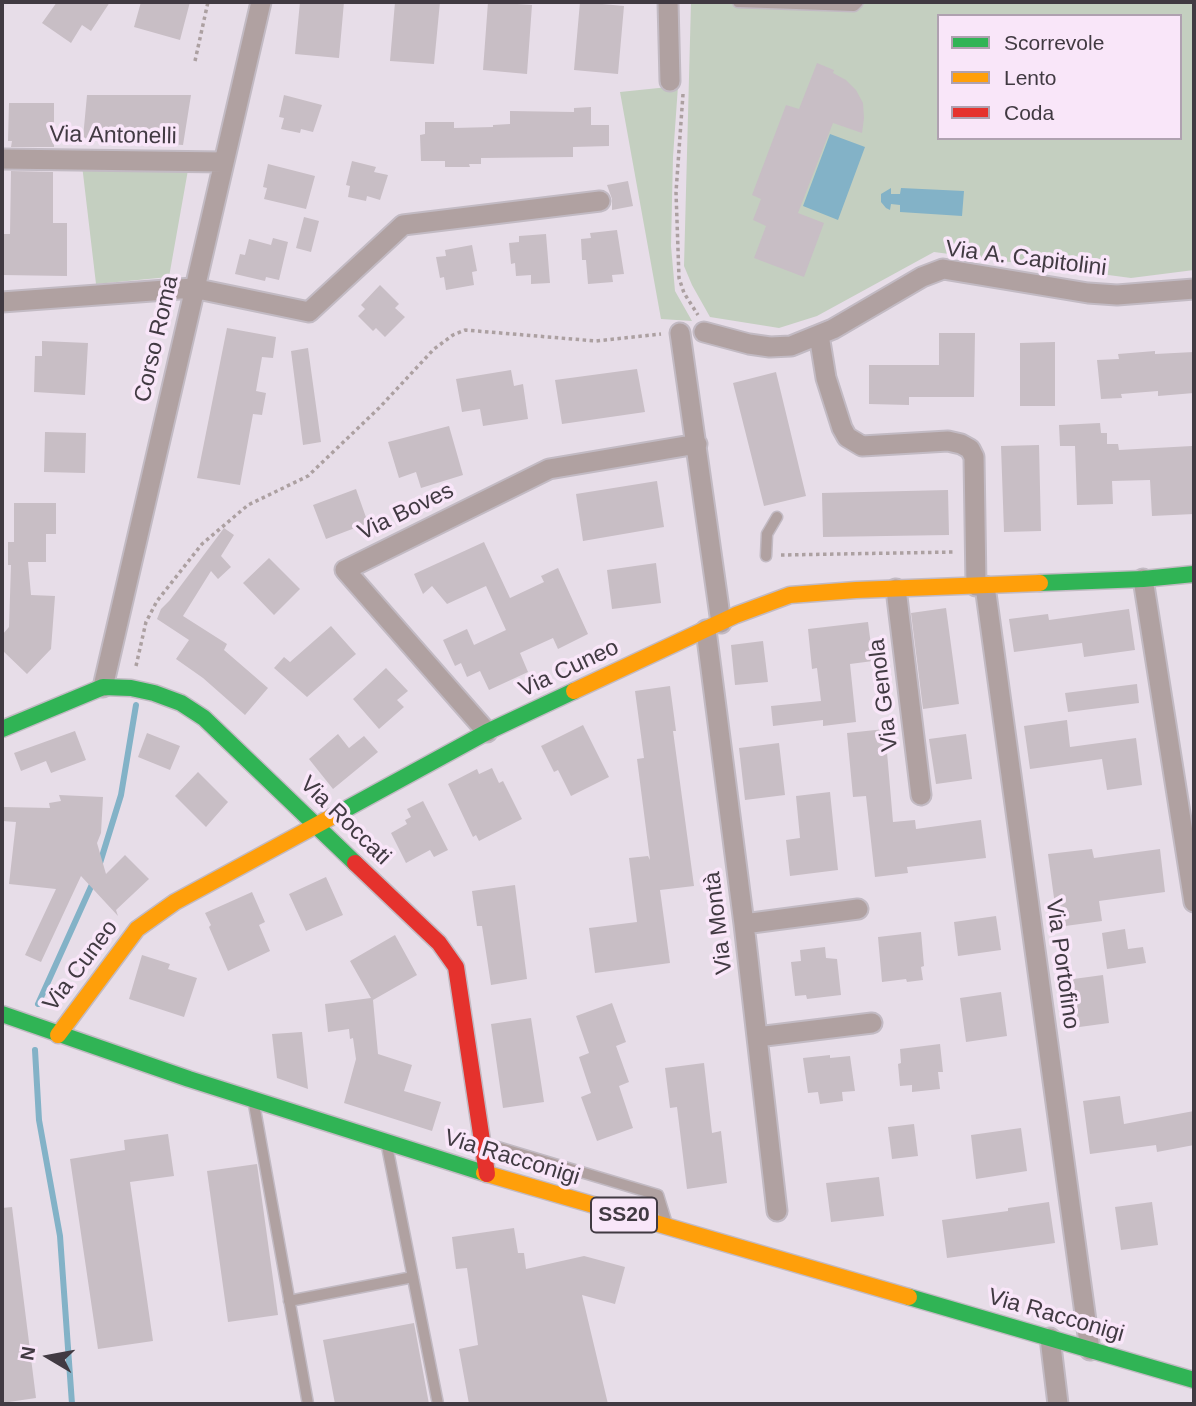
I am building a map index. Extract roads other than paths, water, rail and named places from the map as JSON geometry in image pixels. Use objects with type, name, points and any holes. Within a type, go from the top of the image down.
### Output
[{"type":"street","name":"Corso Roma","points":[[103,687],[261,2]]},
{"type":"street","points":[[668,2],[677,82]]},
{"type":"street","name":"Via Antonelli","points":[[2,159],[223,162]]},
{"type":"street","points":[[2,302],[193,288],[309,312],[403,225],[600,201]]},
{"type":"street","name":"Via A. Capitolini","points":[[703,325],[770,347],[792,346],[819,335],[922,277],[943,269],[1088,293],[1118,295],[1194,289]]},
{"type":"street","name":"Via Montà","points":[[680,333],[697,444],[744,924],[777,1211]]},
{"type":"street","name":"Via Portofino","points":[[819,335],[826,379],[847,438],[862,446],[948,441],[970,449],[974,457],[975,551],[1090,1350]]},
{"type":"street","name":"Via Boves","points":[[487,732],[345,569],[549,469],[697,444]]},
{"type":"street","name":"Via Cuneo","points":[[58,1035],[137,929],[174,902],[487,732],[714,626],[790,596],[1143,579],[1194,574]]},
{"type":"street","points":[[1143,579],[1194,902]]},
{"type":"street","name":"Via Genola","points":[[896,589],[921,795]]},
{"type":"street","name":"Via Roccati","points":[[2,729],[103,687],[131,688],[181,703],[204,718],[439,943],[456,967],[487,1174]]},
{"type":"street","points":[[744,924],[858,909]]},
{"type":"street","name":"Via Racconigi","points":[[2,1014],[253,1100],[487,1174],[1194,1380]]},
{"type":"street","name":"Via Racconigi","points":[[2,1024],[23,1023]]},
{"type":"street","points":[[757,1037],[872,1023]]},
{"type":"street","points":[[1050,1338],[1058,1404]]},
{"type":"lane","points":[[738,2],[854,6],[858,2]]},
{"type":"lane","points":[[766,556],[767,534],[777,517]]},
{"type":"lane","points":[[253,1100],[308,1404]]},
{"type":"lane","points":[[386,1142],[438,1404]]},
{"type":"lane","points":[[482,1143],[658,1195],[668,1228]]},
{"type":"lane","points":[[289,1301],[413,1277]]},
{"type":"water","points":[[830,134],[865,147],[838,220],[803,206]]},
{"type":"water","points":[[891,188],[891,194],[900,194],[901,188],[964,191],[962,216],[900,212],[900,205],[891,204],[890,210],[881,202],[881,194]]},
{"type":"waterway","points":[[100,863],[121,795],[136,705]]},
{"type":"waterway","points":[[38,1004],[94,880]]},
{"type":"waterway","points":[[35,1050],[39,1120],[60,1236],[72,1404]]}]
